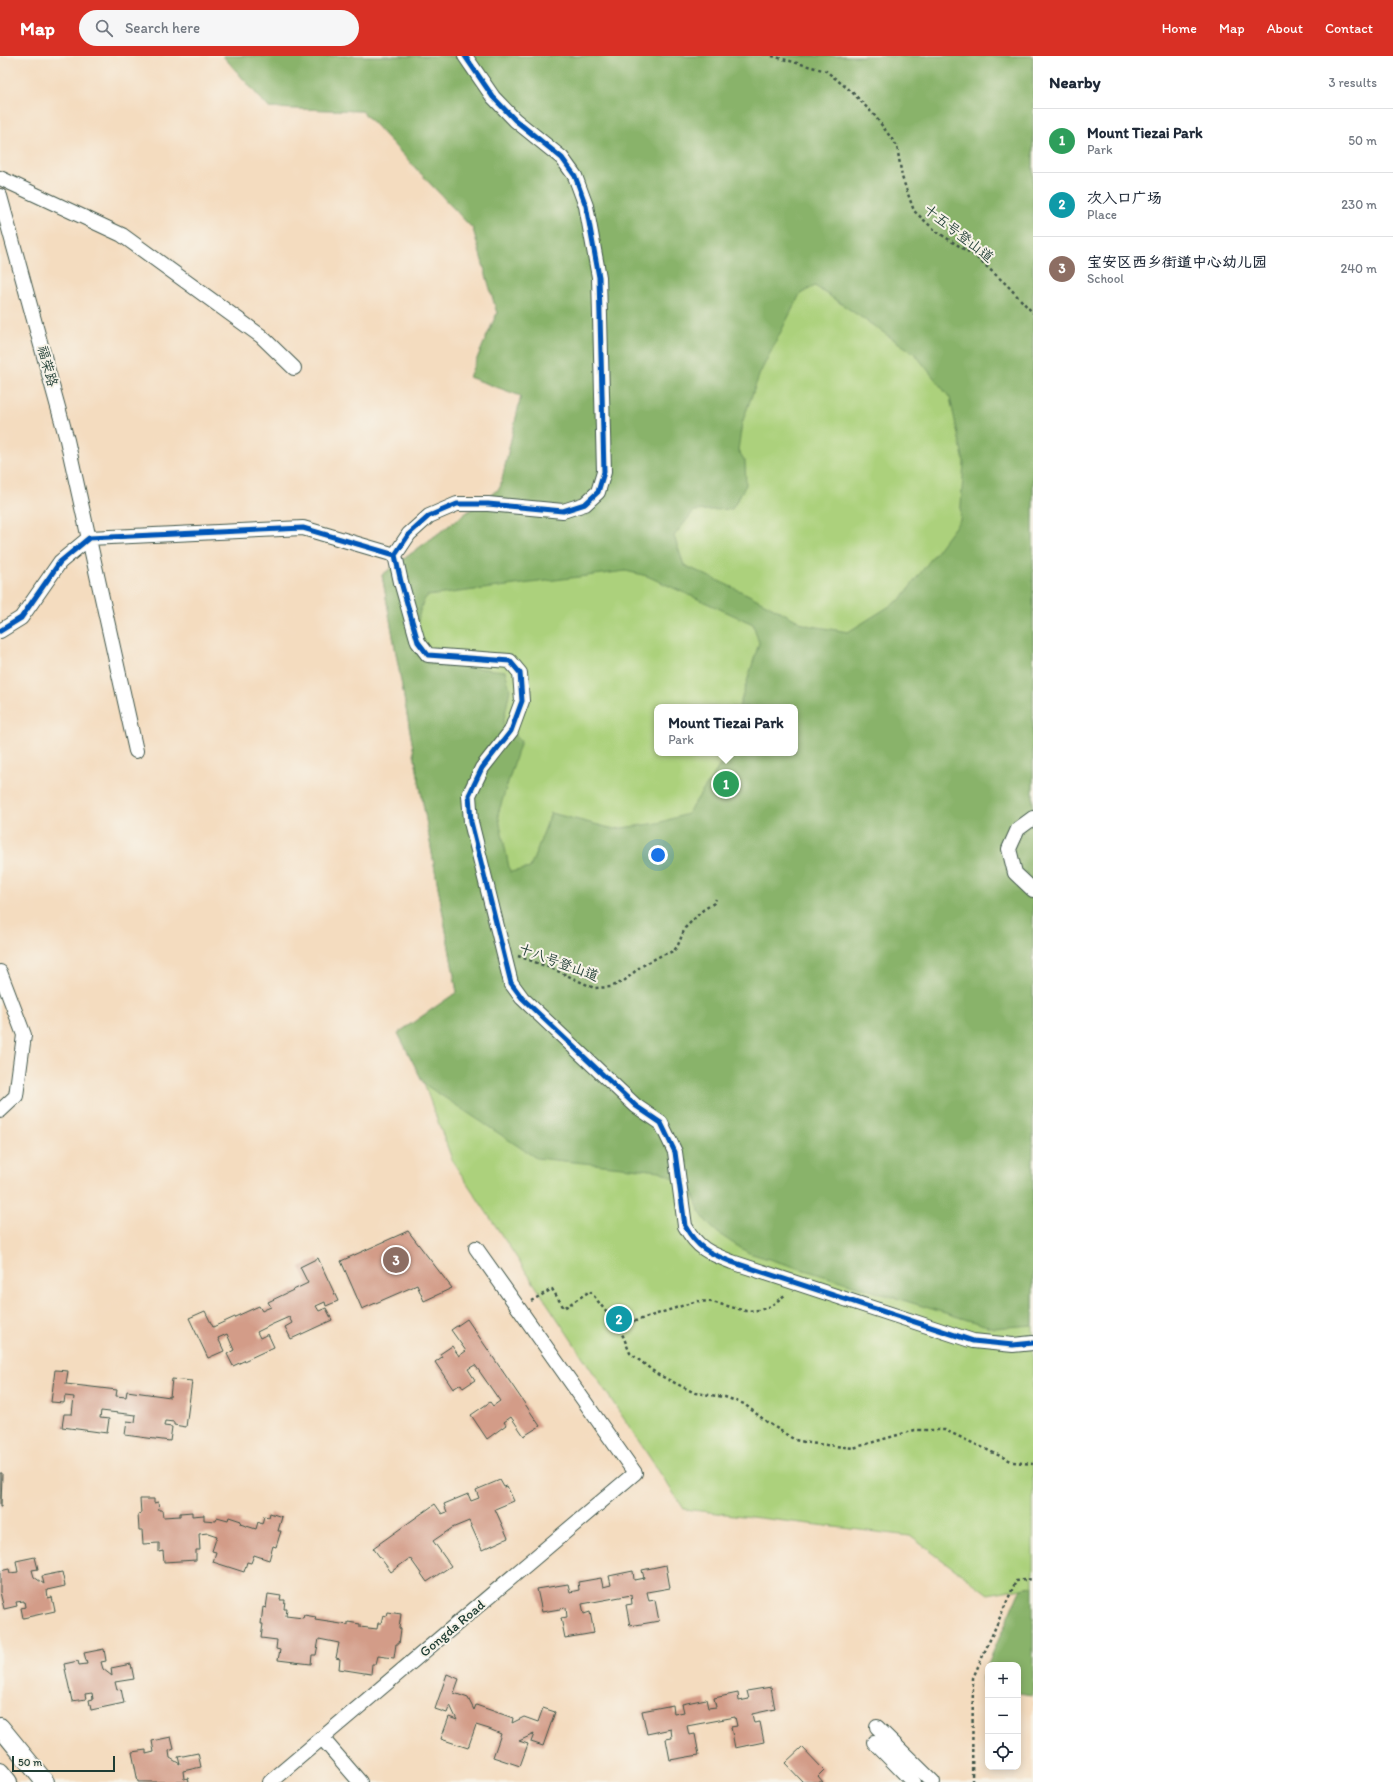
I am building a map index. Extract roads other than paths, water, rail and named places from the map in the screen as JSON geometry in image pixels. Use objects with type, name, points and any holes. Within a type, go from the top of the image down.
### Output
[{"type":"main road","points":[[0,1727],[45,1782]]},
{"type":"main road","points":[[0,1772],[8,1782]]},
{"type":"street","points":[[466,56],[493,97],[515,120],[562,158],[575,176],[586,206],[599,277],[604,472],[598,492],[585,504],[563,511],[488,504],[457,504],[429,516],[409,534],[396,555],[401,582],[418,642],[428,655],[510,661],[520,673],[522,701],[511,731],[482,768],[469,795],[471,822],[511,983],[522,998],[636,1106],[660,1123],[675,1152],[685,1226],[691,1237],[700,1247],[732,1262],[973,1340],[1013,1345],[1033,1342]]},
{"type":"street","points":[[0,178],[122,234],[261,336],[294,368]]},
{"type":"street","name":"福荣路","points":[[0,196],[67,440],[136,751]]},
{"type":"street","points":[[0,631],[21,618],[60,562],[89,538],[303,528],[396,555]]},
{"type":"street","points":[[1033,818],[1018,829],[1009,849],[1015,873],[1033,890]]},
{"type":"street","points":[[0,972],[24,1035],[16,1096],[0,1112]]},
{"type":"street","name":"Gongda Road","points":[[270,1782],[635,1473],[476,1248]]},
{"type":"street","points":[[877,1727],[933,1782]]},
{"type":"street","points":[[322,1738],[360,1782]]},
{"type":"street","points":[[874,1742],[913,1782]]},
{"type":"place","name":"Mount Tiezai Park","points":[[726,784]]},
{"type":"place","name":"宝安区西乡街道中心幼儿园","points":[[396,1260]]},
{"type":"place","name":"次入口广场","points":[[619,1319]]}]
